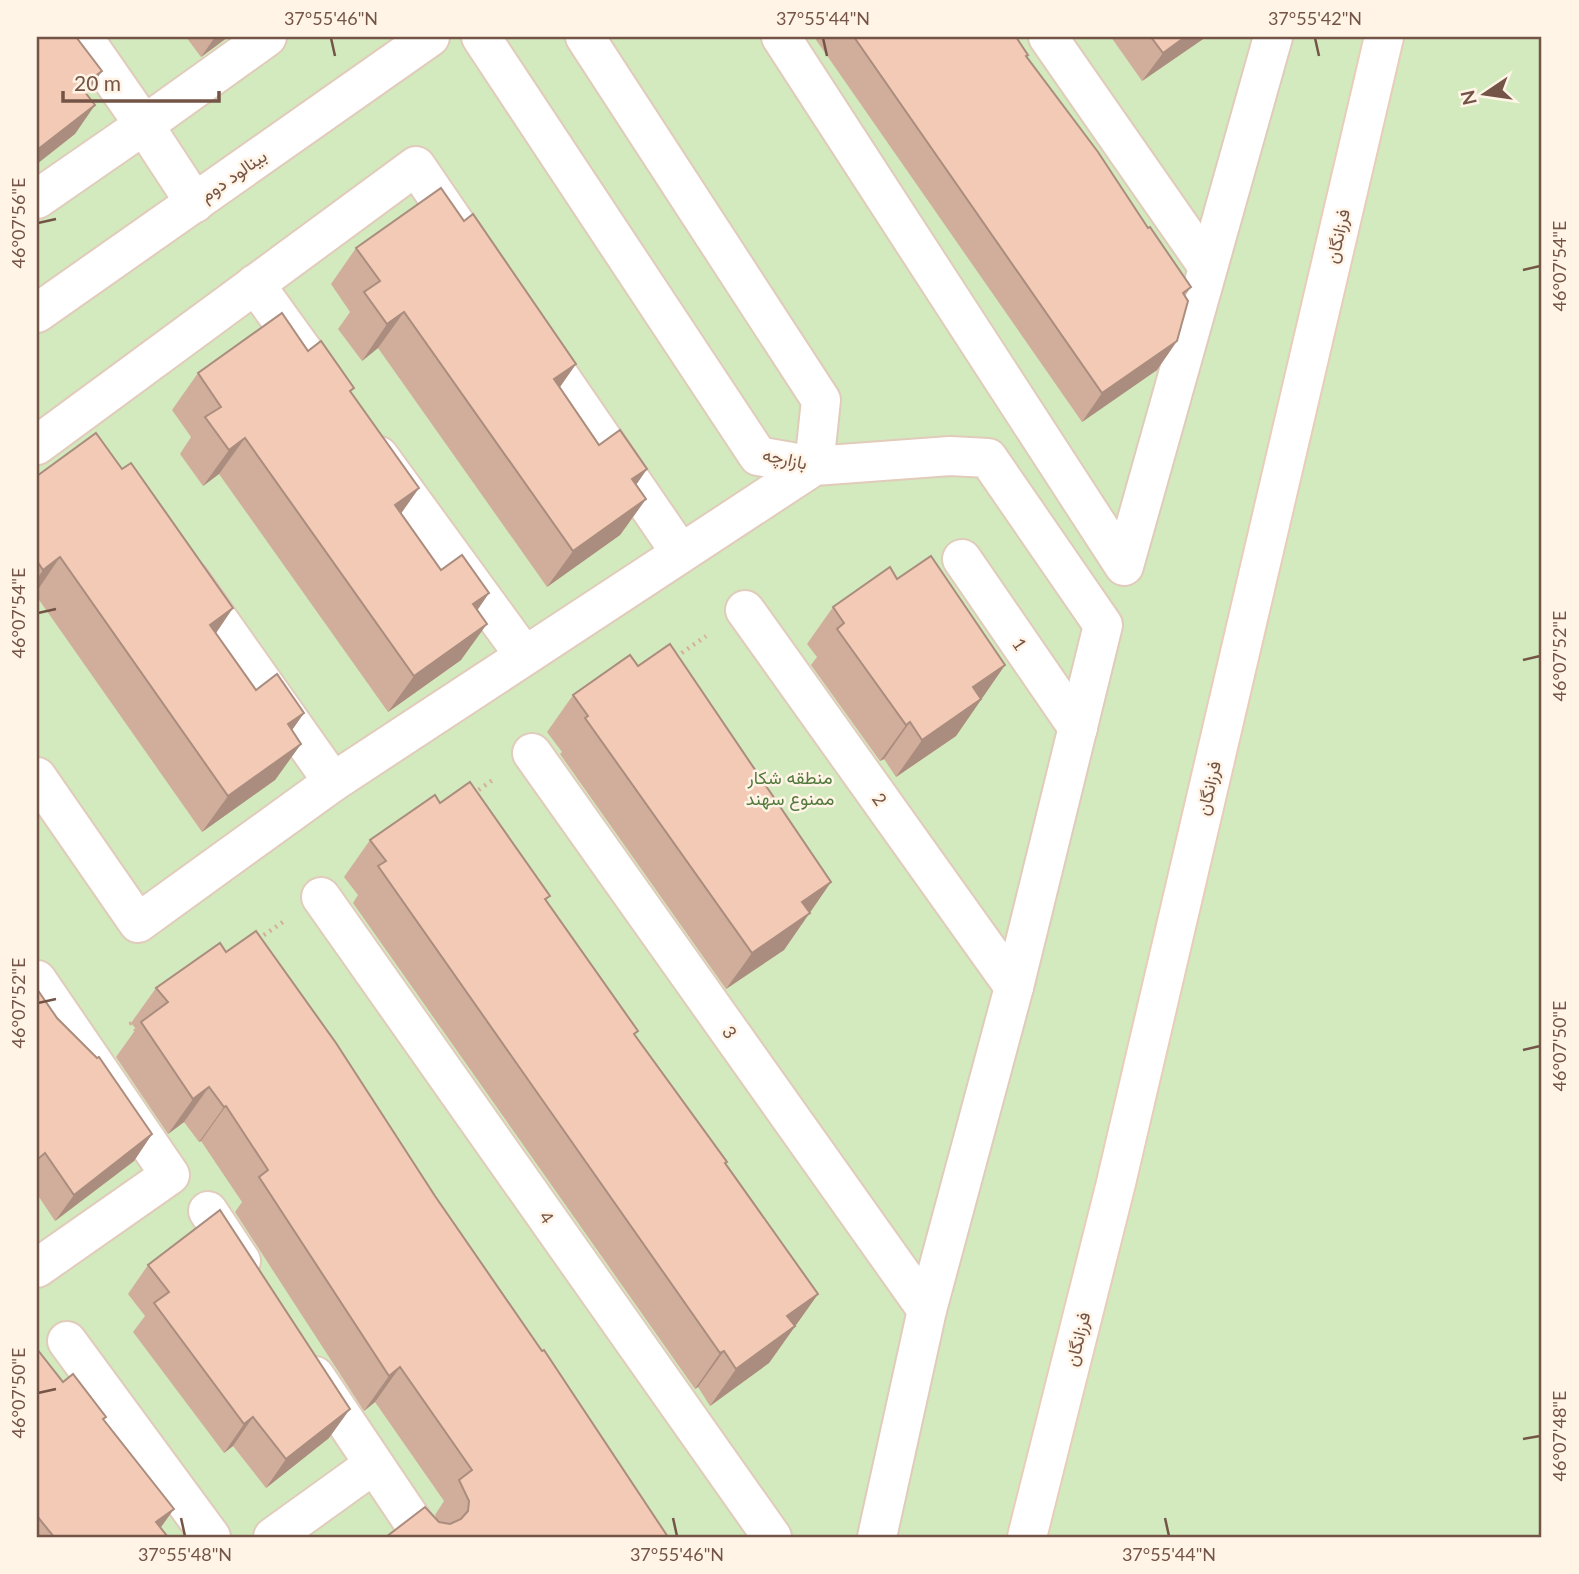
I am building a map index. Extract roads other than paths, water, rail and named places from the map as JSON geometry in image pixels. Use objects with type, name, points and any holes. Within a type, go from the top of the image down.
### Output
[{"type":"street","points":[[83,37],[195,203]]},
{"type":"street","points":[[37,200],[267,37]]},
{"type":"street","name":"بینالود دوم","points":[[37,313],[430,37]]},
{"type":"street","name":"بازارچه","points":[[481,37],[758,456],[814,466],[821,400],[585,37]]},
{"type":"street","points":[[781,37],[1124,566],[1273,37]]},
{"type":"street","points":[[1048,37],[1208,267]]},
{"type":"street","name":"فرزانگان","points":[[1027,1537],[1116,1183],[1384,37]]},
{"type":"street","points":[[37,445],[83,429],[255,284],[416,166],[486,268]]},
{"type":"street","points":[[255,284],[328,385]]},
{"type":"street","points":[[517,314],[680,552]]},
{"type":"street","points":[[361,430],[524,655]]},
{"type":"street","points":[[37,777],[138,923],[333,782],[814,466],[950,456],[988,458],[1103,625],[1014,987],[927,1310],[877,1537]]},
{"type":"street","points":[[172,554],[333,782]]},
{"type":"street","name":"1","points":[[962,559],[1078,728]]},
{"type":"street","name":"2","points":[[745,610],[1014,987]]},
{"type":"street","name":"3","points":[[532,753],[927,1310]]},
{"type":"street","name":"4","points":[[321,897],[772,1537]]},
{"type":"street","points":[[37,980],[170,1175],[37,1268]]},
{"type":"street","points":[[208,1211],[261,1292]]},
{"type":"street","points":[[67,1341],[211,1537]]},
{"type":"street","points":[[298,1349],[423,1537]]},
{"type":"street","points":[[273,1537],[373,1465]]},
{"type":"park label","name":"منطقه شکار ممنوع سهند","points":[[790,787]]}]
